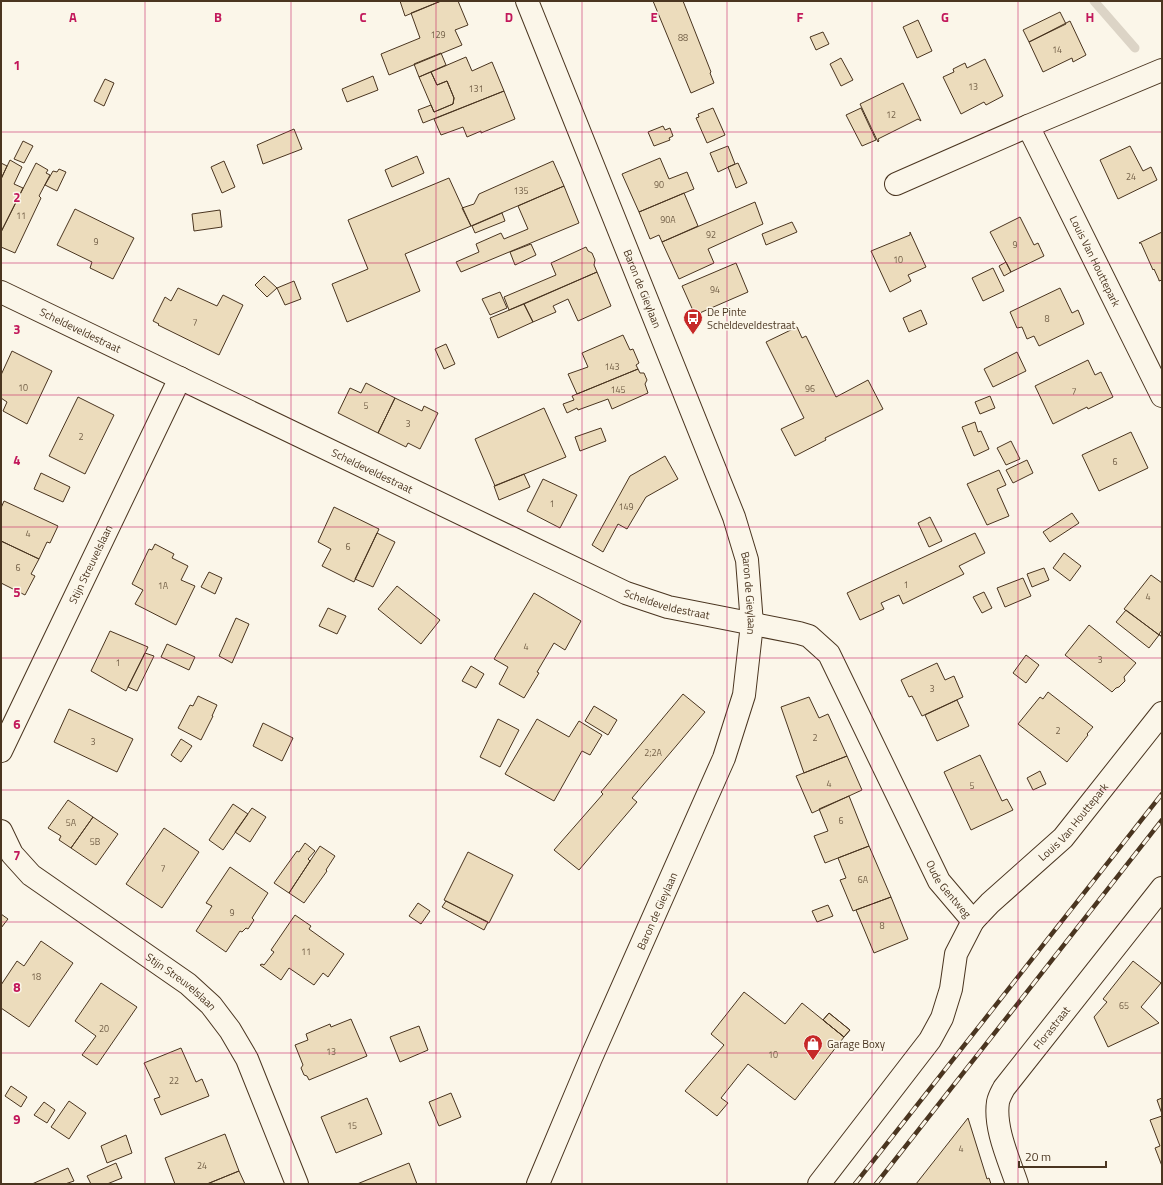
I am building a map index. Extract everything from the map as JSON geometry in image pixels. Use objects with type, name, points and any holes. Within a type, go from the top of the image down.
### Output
[{"type":"street","name":"Baron de Gieylaan","points":[[527,1],[734,517],[746,560],[752,624],[744,695],[724,758],[591,1058],[538,1184]]},
{"type":"street","points":[[896,184],[1028,126],[1162,70]]},
{"type":"street","name":"Louis Van Houttepark","points":[[1028,126],[1162,396]]},
{"type":"street","name":"Scheldeveldestraat","points":[[1,292],[626,593],[668,607],[752,624]]},
{"type":"street","name":"Stijn Streuvelslaan","points":[[1,751],[180,378]]},
{"type":"street","name":"Oude Gentweg","points":[[752,624],[809,636],[829,654],[939,881],[973,921],[956,954],[951,989],[942,1018],[930,1040],[819,1184]]},
{"type":"street","name":"Louis Van Houttepark","points":[[973,921],[990,903],[1063,838],[1162,713]]},
{"type":"street","name":"Stijn Streuvelslaan","points":[[1,831],[12,854],[31,875],[188,984],[211,1005],[230,1030],[247,1059],[297,1184]]},
{"type":"street","name":"Florastraat","points":[[1017,1184],[1000,1132],[997,1117],[998,1101],[1004,1088],[1162,888]]},
{"type":"building","points":[[400,1],[441,1],[405,16]]},
{"type":"building","points":[[441,1],[458,1],[468,25],[455,30],[462,45],[389,75],[381,54],[420,38],[411,13]]},
{"type":"building","points":[[653,1],[683,1],[714,83],[691,93]]},
{"type":"building","points":[[1060,12],[1066,24],[1029,42],[1023,30]]},
{"type":"building","points":[[918,20],[932,51],[917,58],[903,27]]},
{"type":"building","points":[[1070,21],[1086,55],[1073,62],[1072,58],[1043,72],[1029,42]]},
{"type":"building","points":[[823,32],[829,44],[816,50],[810,37]]},
{"type":"building","points":[[441,53],[446,65],[419,77],[414,64]]},
{"type":"building","points":[[466,57],[472,71],[492,62],[504,91],[423,123],[418,110],[431,105],[434,112],[453,104],[454,98],[447,81],[437,85],[431,72]]},
{"type":"building","points":[[841,58],[853,80],[841,86],[830,64]]},
{"type":"building","points":[[985,59],[1003,96],[986,105],[984,102],[961,114],[943,77],[954,72],[953,69],[965,63],[967,68]]},
{"type":"building","points":[[431,72],[437,85],[447,81],[454,98],[453,104],[434,112],[419,77]]},
{"type":"building","points":[[373,76],[378,90],[347,102],[342,89]]},
{"type":"building","points":[[105,79],[114,83],[104,106],[94,101]]},
{"type":"building","points":[[903,83],[921,121],[918,119],[878,139],[878,142],[860,104]]},
{"type":"building","points":[[504,91],[515,119],[467,137],[463,127],[441,135],[434,119]]},
{"type":"building","points":[[713,108],[725,135],[707,143],[696,118],[699,117],[698,114]]},
{"type":"building","points":[[861,108],[876,140],[862,146],[846,115]]},
{"type":"building","points":[[663,126],[665,130],[670,128],[673,136],[669,138],[670,140],[654,146],[648,132]]},
{"type":"building","points":[[294,129],[302,149],[263,164],[257,145]]},
{"type":"building","points":[[23,141],[33,146],[24,163],[14,159]]},
{"type":"building","points":[[728,146],[735,164],[718,172],[710,153]]},
{"type":"building","points":[[1130,146],[1143,171],[1151,167],[1157,180],[1118,199],[1100,160]]},
{"type":"building","points":[[417,156],[424,173],[392,187],[385,170]]},
{"type":"building","points":[[660,158],[669,179],[687,172],[694,189],[639,212],[622,174]]},
{"type":"building","points":[[10,160],[22,167],[14,184],[23,188],[1,232],[1,179]]},
{"type":"building","points":[[224,161],[235,187],[222,193],[211,167]]},
{"type":"building","points":[[553,161],[564,186],[471,226],[462,208],[474,204],[479,194]]},
{"type":"building","points":[[1,163],[7,166],[1,179]]},
{"type":"building","points":[[36,163],[48,170],[46,173],[50,175],[39,196],[41,198],[15,253],[1,247],[1,232]]},
{"type":"building","points":[[738,163],[747,183],[736,188],[728,167]]},
{"type":"building","points":[[59,169],[66,172],[57,191],[45,185],[53,171],[57,172]]},
{"type":"building","points":[[449,178],[471,226],[405,254],[420,291],[347,322],[332,284],[368,269],[348,220]]},
{"type":"building","points":[[564,186],[579,223],[461,272],[456,262],[479,252],[476,244],[501,233],[504,239],[528,229],[518,206]]},
{"type":"building","points":[[684,193],[698,226],[662,242],[659,235],[650,239],[639,212]]},
{"type":"building","points":[[755,202],[763,224],[708,249],[714,263],[679,279],[662,242]]},
{"type":"building","points":[[75,209],[134,238],[113,279],[90,268],[92,262],[57,245]]},
{"type":"building","points":[[220,210],[222,227],[194,231],[192,214]]},
{"type":"building","points":[[502,213],[505,221],[475,233],[472,226]]},
{"type":"building","points":[[1020,217],[1034,245],[1038,243],[1044,256],[1011,272],[990,232]]},
{"type":"building","points":[[792,222],[797,232],[766,245],[762,234]]},
{"type":"building","points":[[910,232],[926,267],[908,275],[911,281],[890,292],[871,251],[910,235]]},
{"type":"building","points":[[1162,232],[1162,280],[1159,281],[1141,243],[1139,243]]},
{"type":"building","points":[[531,244],[536,255],[515,265],[510,252]]},
{"type":"building","points":[[586,247],[588,251],[592,253],[597,272],[509,310],[504,297],[556,275],[551,263]]},
{"type":"building","points":[[1006,262],[1011,272],[1004,276],[999,266]]},
{"type":"building","points":[[736,263],[748,292],[695,315],[682,286]]},
{"type":"building","points":[[993,268],[1004,291],[983,301],[972,278]]},
{"type":"building","points":[[597,272],[611,306],[578,321],[568,299],[553,306],[556,312],[533,322],[524,304]]},
{"type":"building","points":[[264,276],[277,288],[267,297],[255,285]]},
{"type":"building","points":[[294,281],[301,299],[285,305],[277,288]]},
{"type":"building","points":[[178,288],[217,306],[223,295],[243,305],[219,355],[158,325],[159,324],[153,321],[165,297],[171,301]]},
{"type":"building","points":[[1060,288],[1072,313],[1078,310],[1084,324],[1039,346],[1034,336],[1027,339],[1022,327],[1017,328],[1010,312]]},
{"type":"building","points":[[500,292],[507,308],[490,315],[482,299]]},
{"type":"building","points":[[524,304],[533,322],[498,338],[490,318]]},
{"type":"building","points":[[921,310],[927,324],[909,332],[903,318]]},
{"type":"building","points":[[797,327],[802,338],[806,336],[836,397],[868,380],[883,409],[825,438],[826,440],[795,456],[781,429],[804,418],[766,342]]},
{"type":"building","points":[[623,335],[630,350],[633,349],[639,363],[636,365],[638,369],[577,394],[568,374],[588,367],[582,353]]},
{"type":"building","points":[[446,344],[455,364],[444,369],[435,349]]},
{"type":"building","points":[[12,351],[52,371],[27,424],[3,411],[7,402],[1,398],[1,375]]},
{"type":"building","points":[[1017,352],[1026,371],[993,387],[984,369]]},
{"type":"building","points":[[1088,360],[1095,375],[1101,372],[1113,397],[1088,409],[1087,407],[1053,424],[1035,386]]},
{"type":"building","points":[[638,369],[640,373],[644,373],[647,380],[645,384],[648,393],[612,409],[608,399],[578,410],[577,408],[567,413],[563,404],[574,400],[572,396]]},
{"type":"building","points":[[366,383],[395,398],[378,433],[338,413],[350,388],[361,393]]},
{"type":"building","points":[[990,396],[995,408],[980,414],[975,402]]},
{"type":"building","points":[[78,397],[114,415],[85,474],[49,456]]},
{"type":"building","points":[[395,398],[422,411],[424,406],[438,413],[420,449],[408,443],[406,447],[378,433]]},
{"type":"building","points":[[544,408],[566,457],[495,486],[475,439]]},
{"type":"building","points":[[975,422],[978,432],[981,431],[989,449],[974,456],[962,427]]},
{"type":"building","points":[[601,428],[606,441],[580,451],[575,437]]},
{"type":"building","points":[[1131,432],[1148,468],[1099,491],[1082,455]]},
{"type":"building","points":[[1011,441],[1020,459],[1006,465],[997,448]]},
{"type":"building","points":[[665,456],[678,479],[646,497],[627,529],[618,524],[603,552],[592,545],[630,476]]},
{"type":"building","points":[[1027,460],[1033,473],[1013,483],[1006,470]]},
{"type":"building","points":[[999,470],[1006,485],[997,489],[1009,516],[987,525],[967,484]]},
{"type":"building","points":[[41,473],[70,487],[63,502],[34,489]]},
{"type":"building","points":[[524,474],[530,487],[499,500],[494,486]]},
{"type":"building","points":[[543,479],[577,495],[560,528],[527,511]]},
{"type":"building","points":[[4,501],[58,526],[50,543],[47,542],[39,559],[1,541],[1,508]]},
{"type":"building","points":[[334,507],[379,529],[354,582],[322,566],[331,549],[318,542]]},
{"type":"building","points":[[1072,513],[1079,523],[1050,542],[1043,532]]},
{"type":"building","points":[[930,517],[942,541],[929,547],[918,523]]},
{"type":"building","points":[[377,533],[395,542],[373,587],[355,579]]},
{"type":"building","points":[[975,533],[985,553],[959,566],[964,574],[903,604],[899,595],[881,603],[884,609],[860,620],[847,593]]},
{"type":"building","points":[[1,541],[39,559],[31,574],[35,576],[25,595],[1,583]]},
{"type":"building","points":[[155,544],[174,554],[172,558],[188,566],[181,580],[195,586],[176,625],[135,604],[143,590],[132,584],[149,549],[152,550]]},
{"type":"building","points":[[1064,553],[1081,566],[1070,581],[1053,568]]},
{"type":"building","points":[[1044,568],[1049,580],[1032,587],[1027,574]]},
{"type":"building","points":[[209,572],[222,578],[215,594],[201,587]]},
{"type":"building","points":[[1151,575],[1162,583],[1162,630],[1159,634],[1162,637],[1124,609]]},
{"type":"building","points":[[1023,578],[1031,596],[1005,607],[997,588]]},
{"type":"building","points":[[397,586],[440,620],[421,644],[378,609]]},
{"type":"building","points":[[984,592],[992,608],[982,613],[973,597]]},
{"type":"building","points":[[534,593],[581,621],[565,650],[554,643],[524,698],[499,684],[508,667],[494,659]]},
{"type":"building","points":[[328,608],[346,616],[337,634],[319,626]]},
{"type":"building","points":[[1126,610],[1159,635],[1149,648],[1116,622]]},
{"type":"building","points":[[236,618],[249,624],[232,663],[219,656]]},
{"type":"building","points":[[1089,625],[1136,663],[1124,677],[1125,681],[1112,692],[1065,655]]},
{"type":"building","points":[[110,631],[148,647],[126,691],[91,671]]},
{"type":"building","points":[[167,644],[195,657],[189,670],[161,657]]},
{"type":"building","points":[[145,653],[154,656],[137,691],[128,687]]},
{"type":"building","points":[[1026,655],[1039,665],[1026,683],[1013,673]]},
{"type":"building","points":[[937,663],[945,680],[954,676],[963,697],[922,716],[912,696],[909,697],[901,680]]},
{"type":"building","points":[[471,666],[484,674],[476,688],[462,681]]},
{"type":"building","points":[[1048,692],[1093,727],[1067,762],[1018,724],[1040,697],[1043,699]]},
{"type":"building","points":[[683,694],[705,712],[632,798],[637,802],[579,870],[554,850],[603,794],[601,792]]},
{"type":"building","points":[[198,696],[217,705],[201,740],[178,728],[190,705],[193,706]]},
{"type":"building","points":[[809,697],[819,718],[828,714],[847,756],[804,773],[781,707]]},
{"type":"building","points":[[957,700],[969,726],[937,741],[925,715]]},
{"type":"building","points":[[594,706],[617,720],[608,735],[585,721]]},
{"type":"building","points":[[69,709],[133,739],[117,772],[54,742]]},
{"type":"building","points":[[498,719],[519,730],[500,767],[480,757]]},
{"type":"building","points":[[537,719],[569,737],[579,721],[602,735],[590,755],[582,751],[554,801],[505,774]]},
{"type":"building","points":[[263,723],[293,738],[282,761],[253,746]]},
{"type":"building","points":[[181,739],[192,746],[181,762],[171,755]]},
{"type":"building","points":[[980,755],[1002,801],[1007,799],[1013,810],[971,830],[944,772]]},
{"type":"building","points":[[847,756],[862,790],[812,813],[796,776]]},
{"type":"building","points":[[1040,771],[1046,784],[1033,790],[1027,778]]},
{"type":"building","points":[[849,796],[869,846],[825,863],[814,836],[828,831],[819,809]]},
{"type":"building","points":[[68,800],[93,817],[71,848],[59,840],[61,836],[48,828]]},
{"type":"building","points":[[233,804],[248,814],[223,850],[209,840]]},
{"type":"building","points":[[252,808],[266,817],[250,842],[235,832]]},
{"type":"building","points":[[93,817],[118,834],[96,865],[71,848]]},
{"type":"building","points":[[164,828],[199,852],[162,908],[126,884]]},
{"type":"building","points":[[305,843],[315,851],[308,859],[310,861],[289,893],[274,883],[297,851],[299,852]]},
{"type":"building","points":[[320,846],[335,856],[326,870],[327,871],[304,903],[289,893]]},
{"type":"building","points":[[869,846],[891,897],[853,911],[840,880],[846,878],[838,858]]},
{"type":"building","points":[[468,852],[513,875],[489,923],[444,900]]},
{"type":"building","points":[[230,867],[268,893],[252,918],[254,920],[248,929],[246,928],[242,932],[240,931],[226,952],[196,931],[212,906],[206,903]]},
{"type":"building","points":[[891,897],[908,939],[874,953],[856,910]]},
{"type":"building","points":[[446,901],[488,922],[484,930],[442,907]]},
{"type":"building","points":[[418,903],[430,911],[421,924],[409,916]]},
{"type":"building","points":[[828,905],[833,916],[817,922],[812,911]]},
{"type":"building","points":[[1,914],[8,919],[1,928]]},
{"type":"building","points":[[295,915],[311,926],[309,929],[344,954],[328,977],[323,973],[314,985],[289,968],[281,980],[260,965],[264,965],[274,952],[271,950]]},
{"type":"building","points":[[41,941],[73,963],[29,1027],[1,1008],[1,985],[17,961],[24,966]]},
{"type":"building","points":[[1133,961],[1161,983],[1141,1007],[1159,1023],[1108,1047],[1094,1017],[1107,1002],[1103,999]]},
{"type":"building","points":[[101,983],[137,1007],[97,1065],[82,1055],[96,1036],[75,1021]]},
{"type":"building","points":[[744,992],[785,1024],[802,1003],[844,1037],[795,1100],[748,1064],[721,1098],[728,1103],[717,1116],[685,1091],[724,1045],[711,1034]]},
{"type":"building","points":[[829,1013],[850,1030],[844,1037],[823,1020]]},
{"type":"building","points":[[829,1013],[850,1030],[844,1037],[823,1020]]},
{"type":"building","points":[[351,1019],[367,1056],[309,1080],[307,1076],[304,1075],[301,1068],[303,1065],[295,1045],[308,1040],[306,1034],[330,1024],[331,1027]]},
{"type":"building","points":[[419,1026],[428,1050],[400,1062],[390,1037]]},
{"type":"building","points":[[181,1048],[196,1082],[202,1079],[209,1096],[161,1115],[154,1099],[160,1097],[144,1063]]},
{"type":"building","points":[[11,1086],[27,1097],[21,1107],[5,1096]]},
{"type":"building","points":[[451,1093],[461,1117],[439,1126],[429,1102]]},
{"type":"building","points":[[367,1098],[382,1134],[336,1153],[321,1117]]},
{"type":"building","points":[[1162,1098],[1162,1114],[1157,1100]]},
{"type":"building","points":[[69,1101],[86,1113],[69,1139],[51,1127]]},
{"type":"building","points":[[44,1102],[55,1110],[47,1123],[34,1115]]},
{"type":"building","points":[[1162,1116],[1162,1166],[1155,1148],[1160,1146],[1150,1120]]},
{"type":"building","points":[[968,1118],[987,1179],[989,1178],[991,1184],[916,1184]]},
{"type":"building","points":[[225,1134],[239,1171],[207,1184],[175,1184],[165,1158]]},
{"type":"building","points":[[126,1135],[132,1153],[107,1163],[101,1146]]},
{"type":"building","points":[[116,1163],[122,1178],[107,1184],[91,1184],[87,1176]]},
{"type":"building","points":[[409,1163],[417,1184],[357,1184]]},
{"type":"building","points":[[68,1168],[74,1181],[65,1184],[32,1184]]},
{"type":"building","points":[[239,1171],[245,1184],[207,1184]]},
{"type":"waterway","points":[[1094,1],[1135,48]]},
{"type":"railway","points":[[855,1184],[1162,794]]},
{"type":"railway","points":[[876,1184],[1162,820]]},
{"type":"place","name":"De Pinte Scheldeveldestraat","points":[[693,335]]},
{"type":"place","name":"Garage Boxy","points":[[813,1061]]}]
